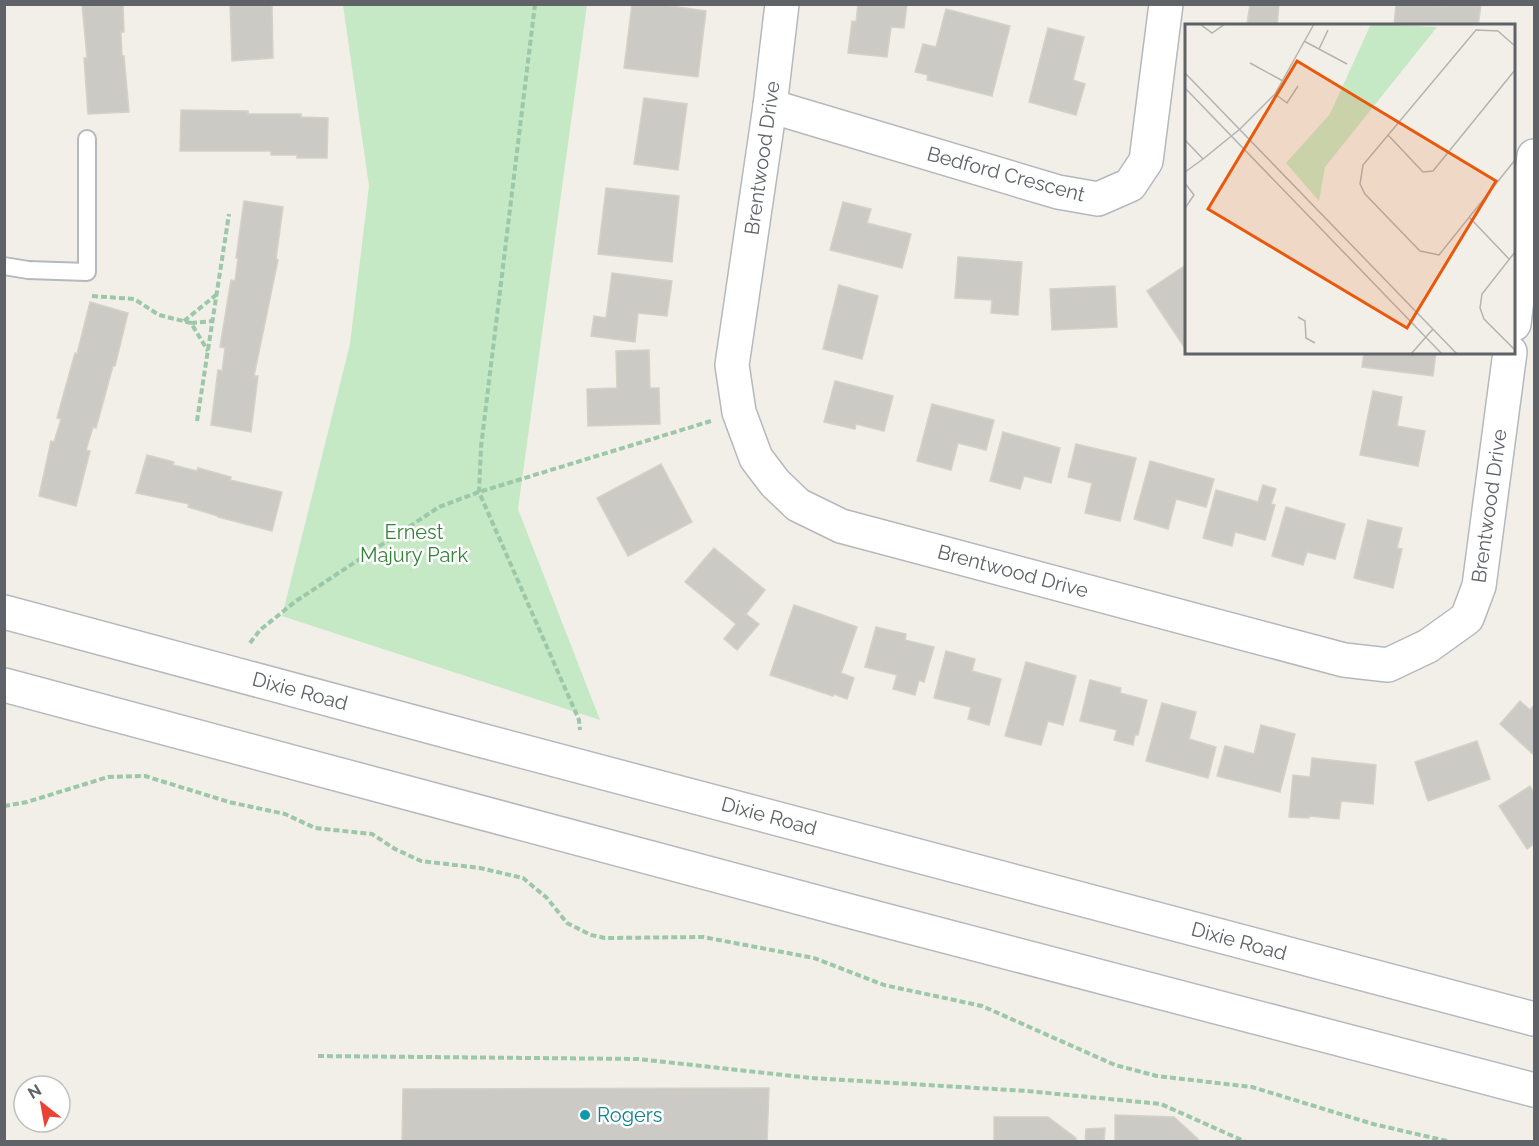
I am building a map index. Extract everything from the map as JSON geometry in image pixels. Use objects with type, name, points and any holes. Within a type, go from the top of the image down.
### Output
[{"type":"main road","name":"Brentwood Drive","points":[[782,4],[770,106],[732,365],[740,412],[756,458],[775,483],[798,505],[841,526],[1344,660],[1388,665],[1428,646],[1467,618],[1479,586],[1510,354]]},
{"type":"main road","name":"Bedford Crescent","points":[[770,106],[1058,192],[1098,199],[1130,185],[1146,161],[1166,4]]},
{"type":"main road","points":[[1522,310],[1534,156]]},
{"type":"main road","name":"Dixie Road","points":[[4,612],[1534,1019]]},
{"type":"main road","points":[[4,685],[845,910],[1534,1090]]},
{"type":"lane","points":[[4,266],[28,270],[87,272],[87,139]]},
{"type":"path","points":[[536,4],[481,447],[479,492],[579,720],[580,730]]},
{"type":"path","points":[[197,421],[229,214]]},
{"type":"path","points":[[184,321],[216,295]]},
{"type":"path","points":[[87,296],[134,299],[159,315],[191,323],[213,321]]},
{"type":"path","points":[[191,323],[208,351]]},
{"type":"path","points":[[250,643],[260,630],[296,602],[439,507],[479,492],[740,412]]},
{"type":"path","points":[[4,806],[108,777],[146,776],[229,802],[285,814],[315,828],[372,834],[395,849],[421,861],[480,868],[522,878],[547,898],[567,923],[591,935],[605,938],[703,937],[814,958],[884,986],[982,1006],[1115,1065],[1157,1076],[1252,1087],[1373,1124],[1451,1142]]},
{"type":"path","points":[[318,1056],[638,1059],[811,1078],[1027,1091],[1161,1104],[1246,1142]]},
{"type":"green space","name":"Ernest Majury Park","points":[[343,5],[587,5],[518,509],[600,720],[282,616],[350,344],[369,186]]},
{"type":"building","points":[[82,4],[123,4],[122,56],[124,56],[129,112],[88,114],[84,58],[87,58]]},
{"type":"building","points":[[230,4],[272,4],[273,58],[232,61]]},
{"type":"building","points":[[632,4],[656,4],[706,11],[698,77],[624,68]]},
{"type":"building","points":[[858,4],[907,4],[904,28],[891,27],[887,57],[848,53],[852,21],[856,22]]},
{"type":"building","points":[[1250,4],[1279,4],[1277,24],[1247,24]]},
{"type":"building","points":[[1396,4],[1447,6],[1447,4],[1481,4],[1478,24],[1394,24]]},
{"type":"building","points":[[946,9],[1010,26],[992,96],[927,80],[928,75],[915,72],[923,44],[936,47]]},
{"type":"building","points":[[1048,28],[1084,37],[1073,80],[1085,84],[1076,115],[1029,102]]},
{"type":"building","points":[[644,98],[687,104],[678,170],[634,164]]},
{"type":"building","points":[[181,110],[248,111],[248,114],[301,114],[301,117],[328,118],[327,158],[271,155],[271,151],[180,151]]},
{"type":"building","points":[[606,188],[679,196],[672,262],[598,254]]},
{"type":"building","points":[[244,201],[283,207],[276,259],[278,260],[254,376],[258,376],[251,432],[211,425],[218,370],[222,371],[225,348],[220,347],[231,280],[235,281]]},
{"type":"building","points":[[843,202],[871,209],[867,223],[911,234],[902,268],[830,250]]},
{"type":"building","points":[[958,257],[1022,262],[1018,315],[991,313],[992,300],[955,298]]},
{"type":"building","points":[[1185,266],[1185,348],[1147,291]]},
{"type":"building","points":[[612,273],[672,281],[667,316],[638,313],[635,342],[591,336],[594,316],[606,318]]},
{"type":"building","points":[[839,285],[878,296],[862,359],[823,349]]},
{"type":"building","points":[[1115,286],[1117,327],[1052,330],[1050,289]]},
{"type":"building","points":[[90,302],[128,313],[96,428],[93,427],[86,450],[90,451],[76,506],[39,496],[51,441],[54,442],[61,419],[57,418]]},
{"type":"building","points":[[649,350],[650,388],[659,388],[660,424],[588,426],[587,389],[617,388],[616,351]]},
{"type":"building","points":[[1364,354],[1436,354],[1433,376],[1362,367]]},
{"type":"building","points":[[835,381],[893,396],[884,431],[856,424],[855,429],[824,422]]},
{"type":"building","points":[[1373,391],[1402,397],[1397,426],[1425,431],[1418,466],[1360,455]]},
{"type":"building","points":[[932,404],[994,420],[986,450],[958,443],[951,470],[917,461]]},
{"type":"building","points":[[1003,432],[1060,448],[1051,483],[1024,476],[1020,489],[990,481]]},
{"type":"building","points":[[1076,444],[1136,458],[1120,521],[1085,513],[1092,483],[1068,477]]},
{"type":"building","points":[[147,455],[174,462],[173,465],[197,471],[198,468],[231,477],[230,480],[282,492],[272,531],[218,517],[188,507],[189,504],[136,493]]},
{"type":"building","points":[[1150,461],[1214,479],[1206,507],[1176,499],[1168,529],[1134,519]]},
{"type":"building","points":[[661,464],[692,522],[628,556],[597,498]]},
{"type":"building","points":[[1263,485],[1276,489],[1271,504],[1275,505],[1265,540],[1235,532],[1232,546],[1203,538],[1216,490],[1258,502]]},
{"type":"building","points":[[1286,507],[1345,524],[1335,559],[1307,552],[1303,565],[1272,556]]},
{"type":"building","points":[[1368,520],[1402,528],[1397,548],[1402,549],[1393,588],[1354,578]]},
{"type":"building","points":[[714,548],[765,590],[746,614],[759,624],[737,650],[724,639],[736,624],[685,582]]},
{"type":"building","points":[[794,605],[857,627],[841,673],[854,678],[847,699],[770,675]]},
{"type":"building","points":[[876,627],[906,634],[905,640],[934,647],[924,682],[919,680],[915,695],[893,689],[897,675],[865,667]]},
{"type":"building","points":[[946,651],[975,659],[972,671],[1001,679],[989,725],[968,719],[971,707],[934,698]]},
{"type":"building","points":[[1026,662],[1076,676],[1063,725],[1048,721],[1041,745],[1005,736]]},
{"type":"building","points":[[1090,680],[1121,688],[1120,693],[1147,700],[1138,735],[1135,735],[1133,745],[1114,740],[1117,730],[1080,721]]},
{"type":"building","points":[[1520,701],[1530,710],[1534,705],[1534,755],[1500,724]]},
{"type":"building","points":[[1162,703],[1196,712],[1189,739],[1216,747],[1208,778],[1146,761]]},
{"type":"building","points":[[1261,725],[1295,734],[1280,792],[1217,776],[1225,746],[1254,754]]},
{"type":"building","points":[[1477,741],[1490,779],[1428,801],[1415,762]]},
{"type":"building","points":[[1312,758],[1376,765],[1373,804],[1341,801],[1339,819],[1289,817],[1293,775],[1310,777]]},
{"type":"building","points":[[1530,786],[1534,793],[1534,844],[1527,849],[1499,806]]},
{"type":"building","name":"Rogers","points":[[769,1088],[767,1142],[402,1142],[403,1089]]},
{"type":"building","points":[[1115,1115],[1174,1117],[1198,1139],[1198,1142],[1115,1142]]},
{"type":"building","points":[[994,1117],[1048,1117],[1076,1138],[1076,1142],[994,1142]]},
{"type":"building","points":[[1105,1128],[1104,1142],[1085,1142],[1086,1129]]},
{"type":"place","name":"Rogers","points":[[585,1115]]}]
